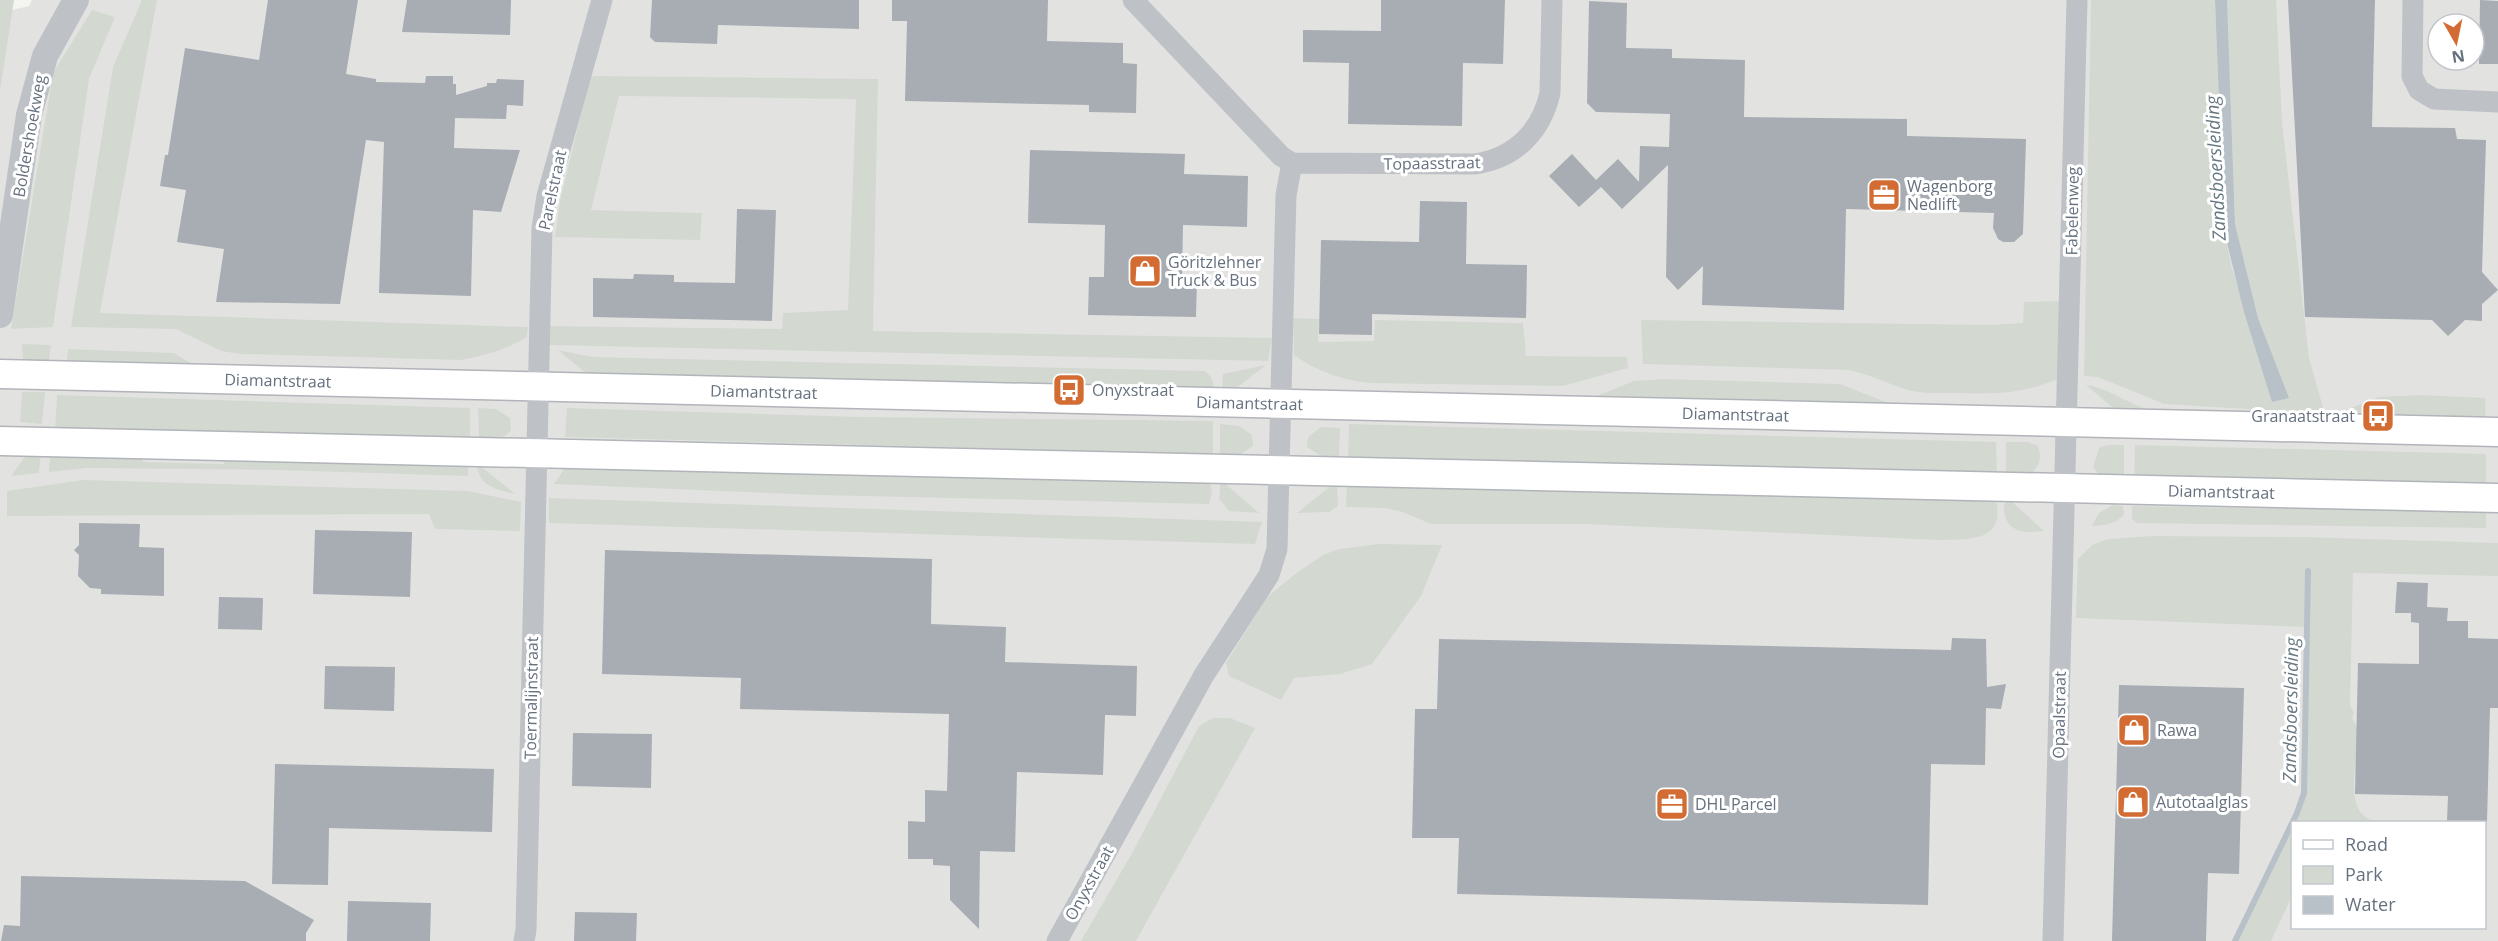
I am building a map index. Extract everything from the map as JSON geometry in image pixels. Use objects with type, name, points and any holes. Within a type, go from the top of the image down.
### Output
[{"type":"main road","name":"Diamantstraat","points":[[0,374],[2498,432]]},
{"type":"main road","name":"Diamantstraat","points":[[0,441],[2498,498]]},
{"type":"street","name":"Boldershoekweg","points":[[0,315],[29,114],[36,82],[45,56],[75,0]]},
{"type":"street","name":"Parelstraat","points":[[537,454],[540,261],[548,196],[602,0]]},
{"type":"street","points":[[1133,0],[1281,156],[1292,162],[1286,195],[1280,404]]},
{"type":"street","name":"Topaasstraat","points":[[1292,162],[1475,164],[1493,162],[1507,155],[1531,134],[1546,106],[1550,93],[1552,0]]},
{"type":"street","name":"Fabelenweg","points":[[2065,489],[2077,0]]},
{"type":"street","points":[[2413,0],[2412,76],[2419,90],[2434,99],[2498,102]]},
{"type":"street","name":"Onyxstraat","points":[[1057,941],[1204,675],[1269,575],[1277,549],[1280,404]]},
{"type":"street","name":"Toermalijnstraat","points":[[524,941],[537,454]]},
{"type":"street","name":"Opaalstraat","points":[[2054,941],[2065,489]]},
{"type":"shaded area","points":[[32,0],[2498,0],[2498,941],[0,941],[0,13],[29,6]]},
{"type":"green space","points":[[0,0],[14,0],[0,91]]},
{"type":"green space","points":[[142,0],[157,0],[100,313],[528,327],[527,337],[496,352],[461,360],[241,354],[221,351],[176,329],[71,327],[113,67]]},
{"type":"green space","points":[[2091,0],[2215,0],[2224,231],[2231,265],[2273,402],[2288,398],[2258,318],[2235,224],[2227,0],[2276,0],[2282,122],[2309,358],[2324,411],[2312,413],[2164,404],[2098,377],[2084,376]]},
{"type":"green space","points":[[92,10],[115,17],[89,79],[53,327],[11,329],[53,73]]},
{"type":"green space","points":[[590,76],[878,79],[873,331],[1272,338],[1268,361],[550,345],[548,326],[782,329],[783,313],[848,310],[856,99],[619,96],[591,210],[702,213],[700,240],[555,237],[560,201]]},
{"type":"green space","points":[[2061,301],[2058,379],[2019,391],[1921,392],[1908,390],[1849,370],[1643,364],[1641,320],[1991,325],[2023,323],[2024,302]]},
{"type":"green space","points":[[1293,318],[1319,319],[1318,342],[1374,341],[1375,320],[1523,323],[1526,356],[1627,357],[1628,368],[1563,386],[1360,382],[1321,371],[1294,355]]},
{"type":"green space","points":[[22,344],[51,345],[48,366],[23,365]]},
{"type":"green space","points":[[68,349],[174,353],[208,374],[66,371]]},
{"type":"green space","points":[[558,350],[592,357],[1205,371],[1213,382],[1213,389],[1212,396],[1130,394],[1130,384],[1054,383],[1053,393],[595,381]]},
{"type":"green space","points":[[1266,365],[1221,400],[1223,374]]},
{"type":"green space","points":[[1664,379],[1840,384],[1921,416],[1576,404],[1634,381]]},
{"type":"green space","points":[[2086,385],[2156,411],[2312,416],[2338,413],[2379,397],[2420,395],[2485,398],[2486,426],[2432,425],[2432,415],[2352,413],[2352,423],[2125,418]]},
{"type":"green space","points":[[22,392],[45,392],[42,424],[20,422]]},
{"type":"green space","points":[[57,395],[470,408],[470,439],[55,429]]},
{"type":"green space","points":[[478,408],[496,409],[510,418],[511,430],[508,434],[500,438],[479,439]]},
{"type":"green space","points":[[567,408],[860,417],[1213,421],[1213,454],[565,437]]},
{"type":"green space","points":[[1220,424],[1239,426],[1252,435],[1253,446],[1240,455],[1220,455]]},
{"type":"green space","points":[[1349,424],[1996,442],[1997,477],[1348,457]]},
{"type":"green space","points":[[1321,427],[1340,428],[1339,457],[1321,456],[1307,447],[1308,437]]},
{"type":"green space","points":[[2006,442],[2028,442],[2038,446],[2039,463],[2028,477],[2006,477]]},
{"type":"green space","points":[[2107,445],[2124,445],[2124,479],[2106,478],[2093,467],[2099,448]]},
{"type":"green space","points":[[2135,445],[2486,454],[2486,489],[2134,480]]},
{"type":"green space","points":[[143,452],[143,462],[224,464],[224,454],[465,462],[468,467],[468,476],[279,470],[87,468],[49,472],[50,454]]},
{"type":"green space","points":[[27,454],[41,454],[39,473],[11,476]]},
{"type":"green space","points":[[569,462],[1210,480],[1212,492],[1209,504],[817,495],[554,484]]},
{"type":"green space","points":[[477,463],[515,494],[501,491],[484,481],[480,477]]},
{"type":"green space","points":[[83,480],[468,491],[521,502],[520,531],[435,529],[429,514],[7,516],[7,491]]},
{"type":"green space","points":[[1221,480],[1259,513],[1229,511],[1219,499]]},
{"type":"green space","points":[[1337,481],[1338,506],[1329,512],[1297,513]]},
{"type":"green space","points":[[1347,482],[1996,498],[1997,518],[1989,532],[1982,536],[1939,540],[1582,524],[1431,524],[1403,512],[1385,508],[1346,507]]},
{"type":"green space","points":[[549,498],[1262,522],[1255,544],[549,523]]},
{"type":"green space","points":[[2009,499],[2044,531],[2025,532],[2010,525],[2004,512],[2005,503]]},
{"type":"green space","points":[[2113,505],[2123,506],[2124,515],[2113,523],[2092,526],[2099,513]]},
{"type":"green space","points":[[2132,506],[2486,512],[2486,528],[2137,523],[2132,519]]},
{"type":"green space","points":[[2153,536],[2303,537],[2498,543],[2498,576],[2353,573],[2350,705],[2354,713],[2352,718],[2358,729],[2354,793],[2362,814],[2376,821],[2293,821],[2304,793],[2306,627],[2076,618],[2078,559],[2092,545],[2108,539]]},
{"type":"green space","points":[[1379,544],[1442,545],[1421,596],[1372,664],[1340,674],[1294,678],[1281,700],[1229,676],[1226,663],[1267,597],[1323,555],[1339,549]]},
{"type":"green space","points":[[1213,718],[1230,718],[1255,728],[1136,941],[1081,941],[1131,855],[1199,726]]},
{"type":"green space","points":[[2291,825],[2291,898],[2271,941],[2235,941]]},
{"type":"water","points":[[2215,0],[2227,0],[2235,224],[2258,318],[2289,398],[2272,402],[2244,312],[2224,231]]},
{"type":"building","points":[[268,0],[358,0],[346,74],[376,79],[376,82],[425,83],[426,76],[453,76],[456,95],[487,86],[487,83],[496,83],[497,79],[524,80],[523,106],[507,105],[506,119],[455,118],[454,148],[520,150],[501,212],[473,210],[471,296],[379,293],[384,142],[366,140],[340,304],[216,302],[224,249],[177,242],[186,190],[160,186],[165,155],[168,155],[185,48],[259,60]]},
{"type":"building","points":[[407,0],[511,0],[510,35],[402,32]]},
{"type":"building","points":[[652,0],[859,0],[859,29],[718,25],[717,44],[655,42],[650,37]]},
{"type":"building","points":[[892,0],[1048,0],[1047,41],[1123,43],[1123,63],[1137,64],[1136,113],[1089,112],[1089,105],[905,101],[907,21],[892,21]]},
{"type":"building","points":[[1381,0],[1505,0],[1503,64],[1463,63],[1462,126],[1348,124],[1349,63],[1303,62],[1303,30],[1381,31]]},
{"type":"building","points":[[2288,0],[2375,0],[2372,127],[2455,128],[2457,139],[2486,140],[2482,272],[2498,290],[2482,304],[2482,321],[2465,320],[2448,336],[2432,320],[2305,317]]},
{"type":"building","points":[[2480,0],[2498,1],[2498,64],[2486,64],[2486,12],[2480,12]]},
{"type":"building","points":[[1589,1],[1627,3],[1626,48],[1672,49],[1672,58],[1745,60],[1744,117],[1907,119],[1907,136],[2026,139],[2023,234],[2014,242],[2003,242],[1998,239],[1993,228],[1994,213],[1846,209],[1844,310],[1702,305],[1703,266],[1678,290],[1666,277],[1668,165],[1622,209],[1601,187],[1579,207],[1549,176],[1572,154],[1596,180],[1618,159],[1639,182],[1640,146],[1669,147],[1670,114],[1596,112],[1587,103]]},
{"type":"building","points":[[1030,150],[1185,154],[1184,174],[1248,176],[1247,227],[1183,225],[1182,279],[1197,279],[1196,317],[1088,315],[1089,277],[1104,277],[1105,225],[1028,223]]},
{"type":"building","points":[[1420,201],[1467,202],[1466,264],[1527,265],[1526,318],[1372,314],[1372,335],[1319,334],[1321,240],[1419,242]]},
{"type":"building","points":[[737,209],[776,210],[772,321],[593,317],[593,278],[633,279],[634,274],[674,275],[674,282],[735,283]]},
{"type":"building","points":[[79,523],[140,524],[139,547],[164,548],[164,596],[101,594],[101,589],[90,588],[78,576],[79,555],[74,550],[79,545]]},
{"type":"building","points":[[315,530],[412,532],[410,597],[313,594]]},
{"type":"building","points":[[605,550],[932,559],[931,624],[1006,627],[1005,662],[1137,666],[1136,716],[1105,715],[1103,775],[1017,772],[1015,852],[980,851],[979,929],[950,900],[950,866],[933,865],[933,859],[908,859],[908,821],[925,822],[925,790],[947,791],[949,714],[740,709],[741,678],[602,674]]},
{"type":"building","points":[[2397,582],[2428,583],[2427,607],[2448,608],[2447,621],[2468,621],[2468,638],[2498,639],[2498,708],[2490,708],[2487,822],[2447,821],[2448,796],[2355,794],[2358,663],[2419,664],[2419,623],[2411,622],[2411,613],[2395,613]]},
{"type":"building","points":[[219,597],[263,598],[262,630],[218,629]]},
{"type":"building","name":"DHL Parcel","points":[[1952,638],[1986,639],[1987,687],[2006,684],[2001,709],[1986,708],[1985,765],[1931,764],[1928,905],[1457,894],[1459,838],[1412,838],[1415,709],[1437,709],[1439,639],[1951,650]]},
{"type":"building","points":[[325,666],[395,667],[394,711],[324,709]]},
{"type":"building","points":[[2119,685],[2244,688],[2239,874],[2208,873],[2206,941],[2112,941]]},
{"type":"building","points":[[573,733],[652,734],[651,788],[572,786]]},
{"type":"building","points":[[275,764],[494,769],[492,832],[329,828],[328,885],[272,884]]},
{"type":"building","points":[[21,876],[245,881],[314,920],[306,933],[306,941],[1,941],[4,925],[20,926]]},
{"type":"building","points":[[348,901],[431,903],[430,941],[347,941]]},
{"type":"building","points":[[575,912],[637,913],[636,941],[574,941]]},
{"type":"waterway","name":"Zandsboersleiding","points":[[2293,821],[2304,793],[2308,571]]},
{"type":"waterway","name":"Zandsboersleiding","points":[[2235,941],[2291,825]]},
{"type":"place","name":"Wagenborg Nedlift","points":[[1884,195]]},
{"type":"place","name":"Göritzlehner Truck & Bus","points":[[1145,271]]},
{"type":"place","name":"Onyxstraat","points":[[1069,390]]},
{"type":"place","name":"Granaatstraat","points":[[2378,416]]},
{"type":"place","name":"Rawa","points":[[2134,730]]},
{"type":"place","name":"Autotaalglas","points":[[2133,802]]},
{"type":"place","name":"DHL Parcel","points":[[1672,804]]}]
